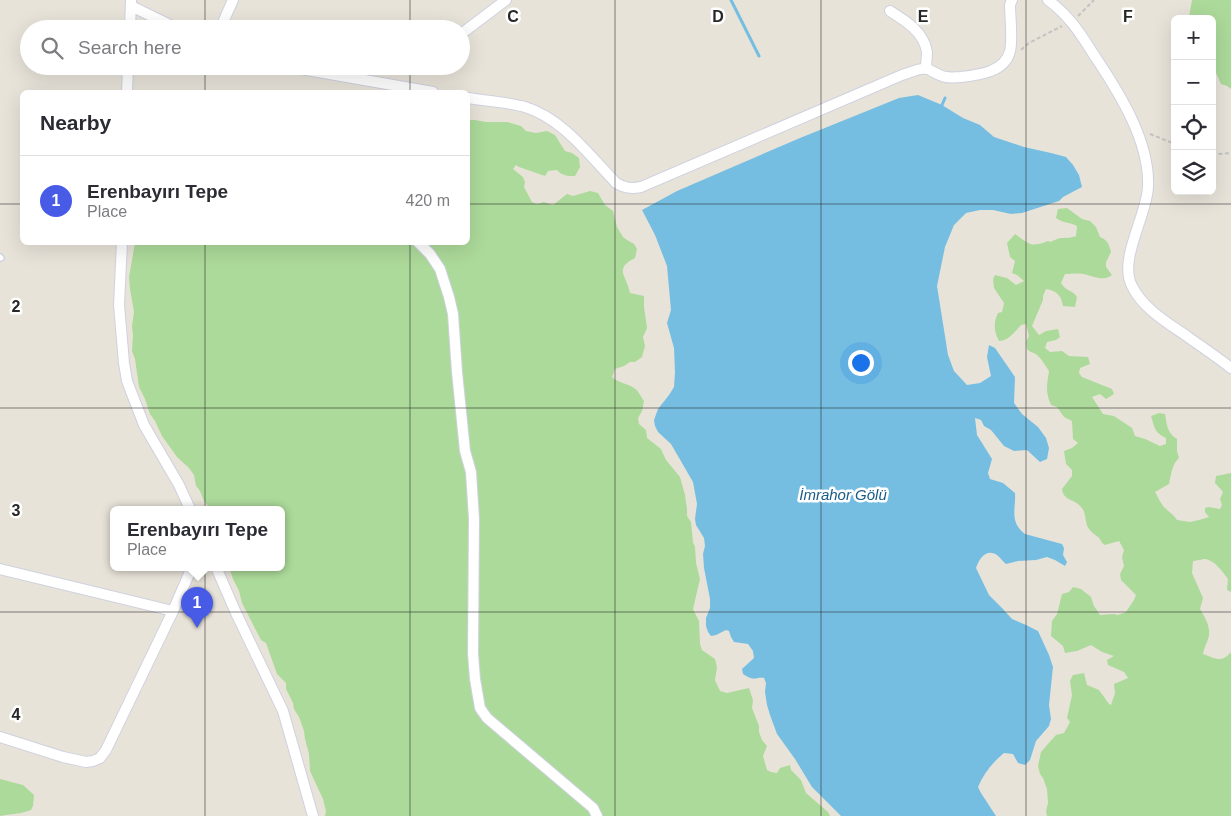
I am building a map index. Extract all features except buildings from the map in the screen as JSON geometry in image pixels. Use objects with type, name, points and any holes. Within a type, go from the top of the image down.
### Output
[{"type":"street","points":[[224,20],[233,0]]},
{"type":"street","points":[[470,27],[506,0]]},
{"type":"street","points":[[470,98],[524,107],[540,113],[571,136],[616,183],[623,187],[631,188],[641,186],[902,75],[926,69],[947,78],[973,76],[994,70],[1005,62],[1010,52],[1010,4],[1012,0]]},
{"type":"street","points":[[1048,0],[1057,6],[1072,22],[1111,80],[1140,140],[1147,166],[1148,187],[1128,271],[1131,285],[1143,302],[1162,319],[1231,368]]},
{"type":"street","points":[[130,20],[131,3],[162,20]]},
{"type":"street","points":[[890,12],[914,28],[921,37],[926,51],[926,69]]},
{"type":"street","points":[[127,90],[128,75]]},
{"type":"street","points":[[333,75],[422,90]]},
{"type":"street","points":[[122,245],[118,305],[127,381],[144,426],[179,485],[189,506]]},
{"type":"street","points":[[421,245],[440,269],[453,314],[465,451],[471,472],[474,519],[473,654],[480,708],[487,718],[593,808],[597,816]]},
{"type":"street","points":[[0,569],[173,610]]},
{"type":"street","points":[[0,737],[63,757],[86,762],[100,758],[106,750],[190,571]]},
{"type":"street","points":[[218,571],[283,711],[313,816]]},
{"type":"path","points":[[1005,62],[1029,43],[1056,28],[1072,22],[1094,0]]},
{"type":"path","points":[[1132,121],[1146,132],[1171,142]]},
{"type":"path","points":[[1216,154],[1231,153]]},
{"type":"green space","points":[[1192,0],[1231,0],[1231,89],[1221,84],[1216,73],[1216,15],[1189,15]]},
{"type":"green space","points":[[470,120],[507,122],[521,126],[526,131],[536,133],[547,131],[555,135],[565,151],[579,158],[580,167],[575,176],[563,175],[557,170],[548,171],[545,176],[516,165],[513,169],[523,177],[524,187],[532,202],[537,204],[544,202],[553,205],[567,194],[573,196],[590,191],[598,193],[605,205],[613,211],[617,227],[623,237],[634,244],[637,249],[635,258],[628,262],[623,269],[623,273],[630,293],[644,296],[647,328],[643,337],[645,346],[642,357],[635,362],[630,362],[615,369],[612,377],[639,392],[644,401],[638,418],[639,424],[646,430],[647,438],[661,449],[666,460],[680,477],[685,495],[687,516],[691,522],[700,579],[693,609],[699,621],[702,650],[715,659],[717,667],[715,680],[720,691],[727,693],[749,688],[753,700],[752,708],[759,726],[759,732],[767,746],[763,756],[767,770],[777,773],[780,768],[790,765],[791,770],[801,780],[806,793],[828,812],[830,816],[325,816],[326,811],[323,799],[310,771],[309,754],[304,731],[286,689],[286,683],[277,674],[266,643],[261,640],[242,603],[230,571],[285,571],[285,506],[208,506],[204,501],[196,486],[194,475],[177,457],[162,436],[150,414],[139,387],[132,351],[134,312],[129,277],[135,245],[470,245]]},
{"type":"green space","points":[[1067,208],[1082,219],[1090,221],[1096,227],[1100,237],[1108,243],[1111,252],[1106,262],[1106,267],[1112,275],[1102,278],[1081,274],[1065,274],[1061,283],[1077,297],[1075,307],[1063,306],[1058,294],[1046,289],[1032,326],[1039,335],[1046,331],[1058,329],[1060,337],[1047,342],[1045,348],[1050,352],[1062,351],[1069,356],[1088,357],[1090,364],[1080,368],[1079,373],[1082,377],[1112,389],[1114,394],[1106,399],[1100,394],[1092,397],[1103,414],[1114,416],[1132,428],[1135,436],[1160,446],[1166,444],[1166,438],[1157,432],[1151,416],[1159,413],[1165,414],[1169,431],[1177,439],[1179,458],[1173,466],[1169,484],[1155,492],[1163,506],[1177,520],[1190,522],[1199,520],[1209,517],[1205,512],[1205,508],[1220,509],[1222,505],[1220,499],[1223,492],[1215,483],[1216,476],[1231,473],[1231,592],[1227,590],[1228,579],[1209,560],[1193,561],[1192,573],[1203,598],[1200,609],[1209,627],[1209,635],[1203,654],[1221,659],[1231,652],[1231,816],[1047,816],[1047,789],[1038,766],[1041,752],[1056,735],[1064,733],[1070,722],[1067,718],[1072,695],[1070,681],[1073,675],[1084,673],[1087,685],[1099,690],[1111,705],[1115,693],[1114,684],[1128,678],[1124,672],[1108,665],[1107,660],[1114,656],[1102,652],[1091,645],[1077,651],[1065,653],[1063,646],[1051,636],[1052,621],[1057,614],[1062,594],[1069,592],[1073,587],[1081,589],[1091,597],[1100,615],[1118,615],[1126,612],[1136,595],[1121,580],[1120,574],[1124,566],[1122,557],[1124,550],[1119,541],[1105,545],[1102,543],[1089,529],[1083,509],[1063,493],[1062,489],[1072,476],[1072,470],[1066,464],[1064,451],[1078,443],[1073,439],[1072,421],[1064,417],[1057,407],[1051,405],[1047,392],[1049,371],[1036,354],[1027,349],[1026,342],[1029,336],[1026,324],[1021,325],[1003,341],[999,341],[995,330],[996,317],[998,313],[1002,312],[1004,303],[994,288],[993,279],[995,275],[1007,278],[1016,285],[1024,281],[1012,273],[1015,261],[1010,257],[1007,243],[1015,234],[1030,244],[1051,242],[1076,236],[1077,226],[1056,218],[1058,209]]},
{"type":"green space","points":[[0,779],[23,785],[34,795],[31,810],[0,816]]},
{"type":"water","name":"İmrahor Gölü","points":[[918,95],[980,125],[994,137],[1024,147],[1066,157],[1079,175],[1082,187],[1059,201],[1022,213],[1011,214],[993,210],[980,210],[966,213],[954,225],[945,247],[937,286],[948,355],[954,371],[967,385],[980,383],[991,376],[987,357],[989,345],[995,348],[1015,377],[1014,403],[1022,414],[1038,427],[1046,438],[1049,448],[1047,459],[1040,462],[1027,450],[1014,451],[1004,446],[991,430],[984,426],[981,420],[975,418],[977,435],[992,459],[988,473],[990,479],[1003,483],[1015,493],[1014,515],[1020,529],[1025,534],[1062,544],[1064,548],[1063,555],[1067,562],[1065,566],[1047,557],[1006,564],[997,555],[990,553],[981,558],[976,568],[989,595],[1012,619],[1038,631],[1053,667],[1049,705],[1051,719],[1049,726],[1036,741],[1030,760],[1025,765],[1018,763],[1013,754],[1004,753],[989,768],[978,787],[996,816],[841,816],[812,787],[777,734],[767,705],[764,678],[752,679],[743,674],[742,669],[754,658],[753,651],[748,644],[734,642],[729,631],[726,630],[711,636],[708,632],[706,618],[710,608],[710,599],[704,568],[703,554],[705,546],[704,538],[696,525],[697,504],[693,482],[671,444],[658,432],[654,420],[658,409],[674,387],[674,348],[667,323],[671,310],[667,266],[655,235],[642,210],[677,191],[800,138],[899,98]]},
{"type":"waterway","points":[[731,0],[759,56]]},
{"type":"waterway","points":[[942,105],[945,98]]},
{"type":"place","name":"Erenbayırı Tepe","points":[[197,628]]}]
